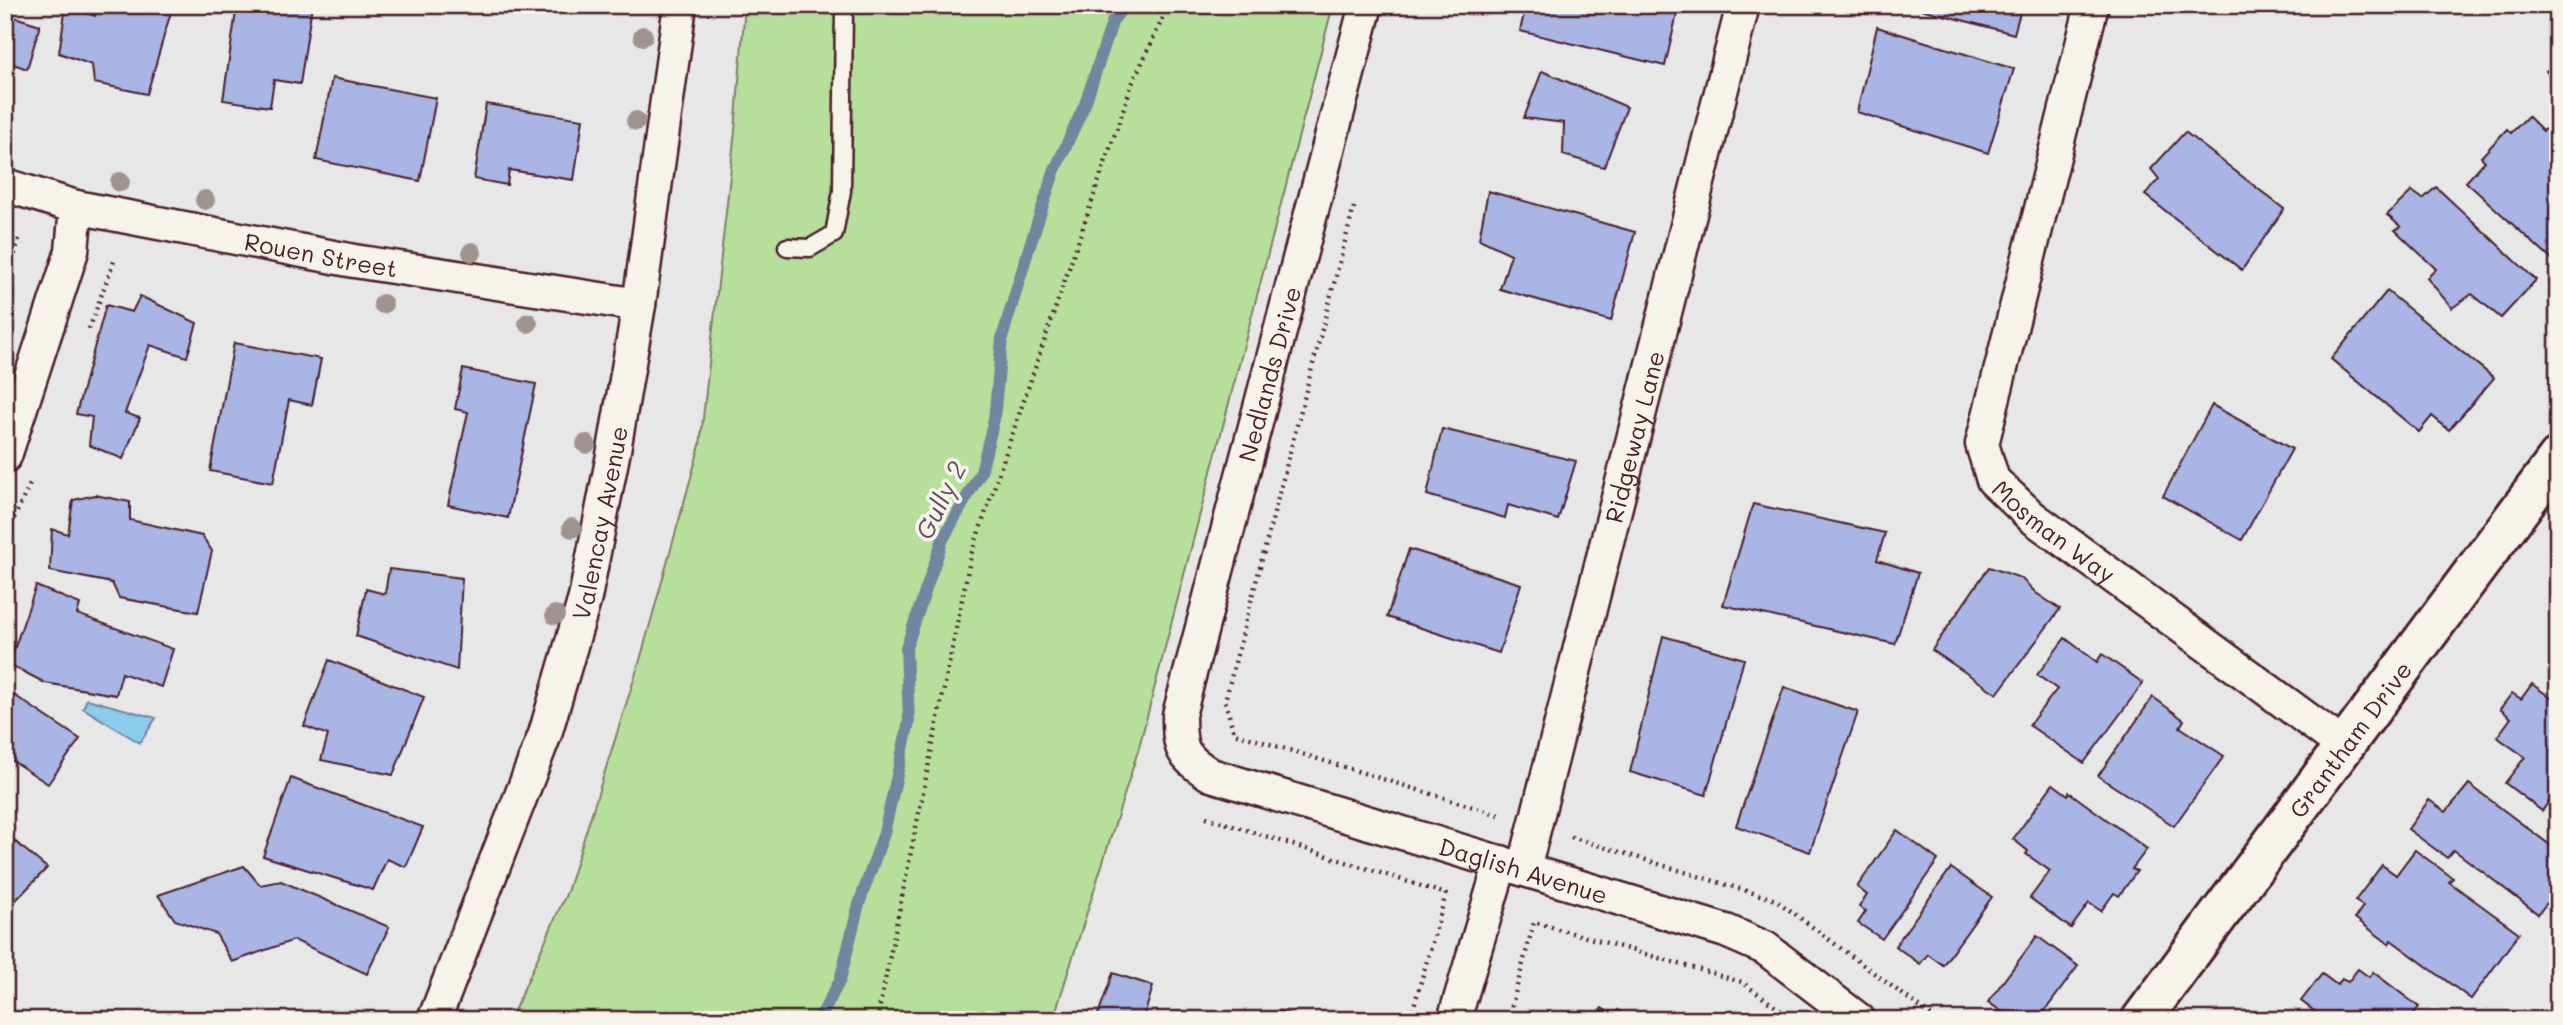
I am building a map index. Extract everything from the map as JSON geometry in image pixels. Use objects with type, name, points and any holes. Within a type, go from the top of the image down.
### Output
[{"type":"street","name":"Valencay Avenue","points":[[434,1020],[545,734],[585,598],[639,305],[680,5]]},
{"type":"street","name":"Nedlands Drive","points":[[1179,743],[1179,715],[1366,5]]},
{"type":"street","name":"Ridgeway Lane","points":[[1454,1020],[1512,866],[1743,5]]},
{"type":"street","name":"Mosman Way","points":[[2092,5],[1982,444],[1993,480],[2032,517],[2344,746]]},
{"type":"street","name":"Rouen Street","points":[[5,185],[76,207],[354,261],[639,305]]},
{"type":"street","points":[[5,456],[72,251],[76,207]]},
{"type":"street","name":"Grantham Drive","points":[[2141,1020],[2558,458]]},
{"type":"street","name":"Daglish Avenue","points":[[1179,743],[1192,763],[1211,775],[1685,916],[1735,935],[1765,948],[1859,1020]]},
{"type":"lane","points":[[787,247],[810,248],[834,234],[842,191],[844,5]]},
{"type":"path","points":[[877,1020],[971,555],[1132,84],[1169,5]]},
{"type":"path","points":[[1234,733],[1226,701],[1358,194]]},
{"type":"path","points":[[5,288],[20,235]]},
{"type":"path","points":[[1206,817],[1446,894],[1410,1020]]},
{"type":"path","points":[[1508,1020],[1534,922],[1742,982],[1782,1012]]},
{"type":"green space","points":[[745,5],[1333,5],[1138,751],[1053,1020],[510,1020],[567,892],[640,660],[700,445],[735,131]]},
{"type":"water","points":[[87,699],[156,718],[140,743],[83,708]]},
{"type":"building","points":[[98,5],[173,5],[147,94],[94,83],[92,65],[59,53],[66,6],[95,16]]},
{"type":"building","points":[[237,5],[312,5],[300,84],[274,80],[270,107],[223,100]]},
{"type":"building","points":[[1526,5],[1679,5],[1665,66],[1520,31]]},
{"type":"building","points":[[1906,5],[2022,5],[2014,34]]},
{"type":"building","points":[[5,14],[40,25],[27,69],[5,61]]},
{"type":"building","points":[[2558,23],[2558,37],[2551,28]]},
{"type":"building","points":[[1877,27],[2014,69],[1988,153],[1857,112]]},
{"type":"building","points":[[2558,62],[2558,85],[2546,71]]},
{"type":"building","points":[[1542,71],[1627,107],[1604,167],[1563,155],[1564,123],[1524,118]]},
{"type":"building","points":[[332,78],[436,98],[420,181],[316,160]]},
{"type":"building","points":[[486,104],[583,119],[574,180],[509,170],[507,185],[474,179]]},
{"type":"building","points":[[2528,116],[2543,131],[2545,129],[2558,140],[2558,252],[2551,259],[2466,182],[2485,161],[2481,157],[2507,129],[2511,133]]},
{"type":"building","points":[[2185,132],[2284,209],[2242,270],[2145,195],[2159,179],[2151,169]]},
{"type":"building","points":[[2436,187],[2536,280],[2501,318],[2472,294],[2452,308],[2427,278],[2436,269],[2395,230],[2401,227],[2387,215],[2412,191],[2423,199]]},
{"type":"building","points":[[1488,191],[1635,232],[1611,321],[1500,289],[1511,254],[1479,239]]},
{"type":"building","points":[[2387,291],[2494,378],[2449,430],[2432,416],[2419,432],[2331,359]]},
{"type":"building","points":[[140,296],[197,323],[187,357],[150,345],[125,413],[140,418],[123,459],[89,445],[92,417],[76,414],[106,305],[132,312]]},
{"type":"building","points":[[234,343],[321,359],[312,405],[289,400],[273,483],[210,471]]},
{"type":"building","points":[[463,369],[536,384],[508,518],[448,505],[468,412],[455,409]]},
{"type":"building","points":[[2212,405],[2292,449],[2242,540],[2163,496]]},
{"type":"building","points":[[1442,429],[1576,461],[1558,520],[1508,505],[1505,518],[1427,495]]},
{"type":"building","points":[[95,495],[130,502],[130,520],[202,536],[212,551],[198,612],[119,598],[112,583],[50,571],[52,529],[68,534],[73,500]]},
{"type":"building","points":[[1753,504],[1885,533],[1877,560],[1918,573],[1895,644],[1723,605]]},
{"type":"building","points":[[1409,549],[1521,584],[1499,653],[1387,617]]},
{"type":"building","points":[[1989,567],[2021,578],[2036,593],[2060,609],[1997,694],[1932,650]]},
{"type":"building","points":[[389,569],[462,578],[457,670],[356,636],[366,589],[385,594]]},
{"type":"building","points":[[36,586],[80,604],[77,614],[173,649],[161,687],[122,673],[116,695],[45,683],[9,664]]},
{"type":"building","points":[[1663,636],[1744,659],[1706,795],[1630,772]]},
{"type":"building","points":[[2065,638],[2097,662],[2102,654],[2143,683],[2084,763],[2029,725],[2057,689],[2037,675]]},
{"type":"building","points":[[329,660],[424,697],[393,775],[321,760],[328,735],[304,726]]},
{"type":"building","points":[[2558,667],[2558,683],[2550,677]]},
{"type":"building","points":[[2532,684],[2558,703],[2558,789],[2542,811],[2505,783],[2525,757],[2497,737],[2511,718],[2500,709],[2512,693],[2521,699]]},
{"type":"building","points":[[1784,687],[1858,712],[1810,852],[1736,826]]},
{"type":"building","points":[[5,689],[80,739],[48,784],[5,756]]},
{"type":"building","points":[[2153,697],[2184,720],[2180,727],[2224,756],[2174,826],[2098,776]]},
{"type":"building","points":[[291,778],[423,827],[406,867],[387,859],[373,890],[263,856]]},
{"type":"building","points":[[2053,784],[2068,795],[2069,792],[2147,849],[2132,869],[2137,871],[2119,896],[2114,893],[2101,911],[2089,903],[2071,928],[2030,898],[2050,871],[2026,854],[2028,851],[2013,839]]},
{"type":"building","points":[[2469,784],[2558,851],[2558,889],[2538,914],[2454,850],[2447,858],[2408,829],[2429,800],[2446,812]]},
{"type":"building","points":[[1897,830],[1938,860],[1882,939],[1858,923],[1866,911],[1859,907],[1867,895],[1857,887]]},
{"type":"building","points":[[5,833],[47,868],[15,901],[5,892]]},
{"type":"building","points":[[2415,850],[2453,878],[2449,882],[2519,933],[2471,999],[2391,940],[2389,944],[2355,918],[2363,906],[2355,901],[2382,865],[2396,875]]},
{"type":"building","points":[[244,866],[260,885],[281,881],[389,927],[367,974],[294,940],[232,962],[216,934],[175,920],[158,895]]},
{"type":"building","points":[[1951,868],[1992,897],[1943,965],[1928,954],[1920,964],[1895,946]]},
{"type":"building","points":[[2037,936],[2078,966],[2038,1020],[2000,1020],[2005,1014],[1988,1002]]},
{"type":"building","points":[[2358,969],[2369,977],[2373,972],[2419,1007],[2409,1020],[2326,1020],[2301,1001],[2322,974],[2337,985],[2342,979],[2348,982]]},
{"type":"building","points":[[1113,973],[1153,986],[1143,1020],[1096,1020]]},
{"type":"building","points":[[1602,1008],[1614,1016],[1618,1010],[1632,1020],[1593,1020]]},
{"type":"building","points":[[1737,1010],[1751,1020],[1730,1020]]},
{"type":"building","points":[[1280,1011],[1306,1020],[1277,1020]]},
{"type":"waterway","name":"Gully 2","points":[[819,1020],[840,980],[859,904],[884,833],[909,722],[906,648],[943,539],[981,472],[994,419],[1002,338],[1028,251],[1054,172],[1085,104],[1113,20],[1125,5]]}]
